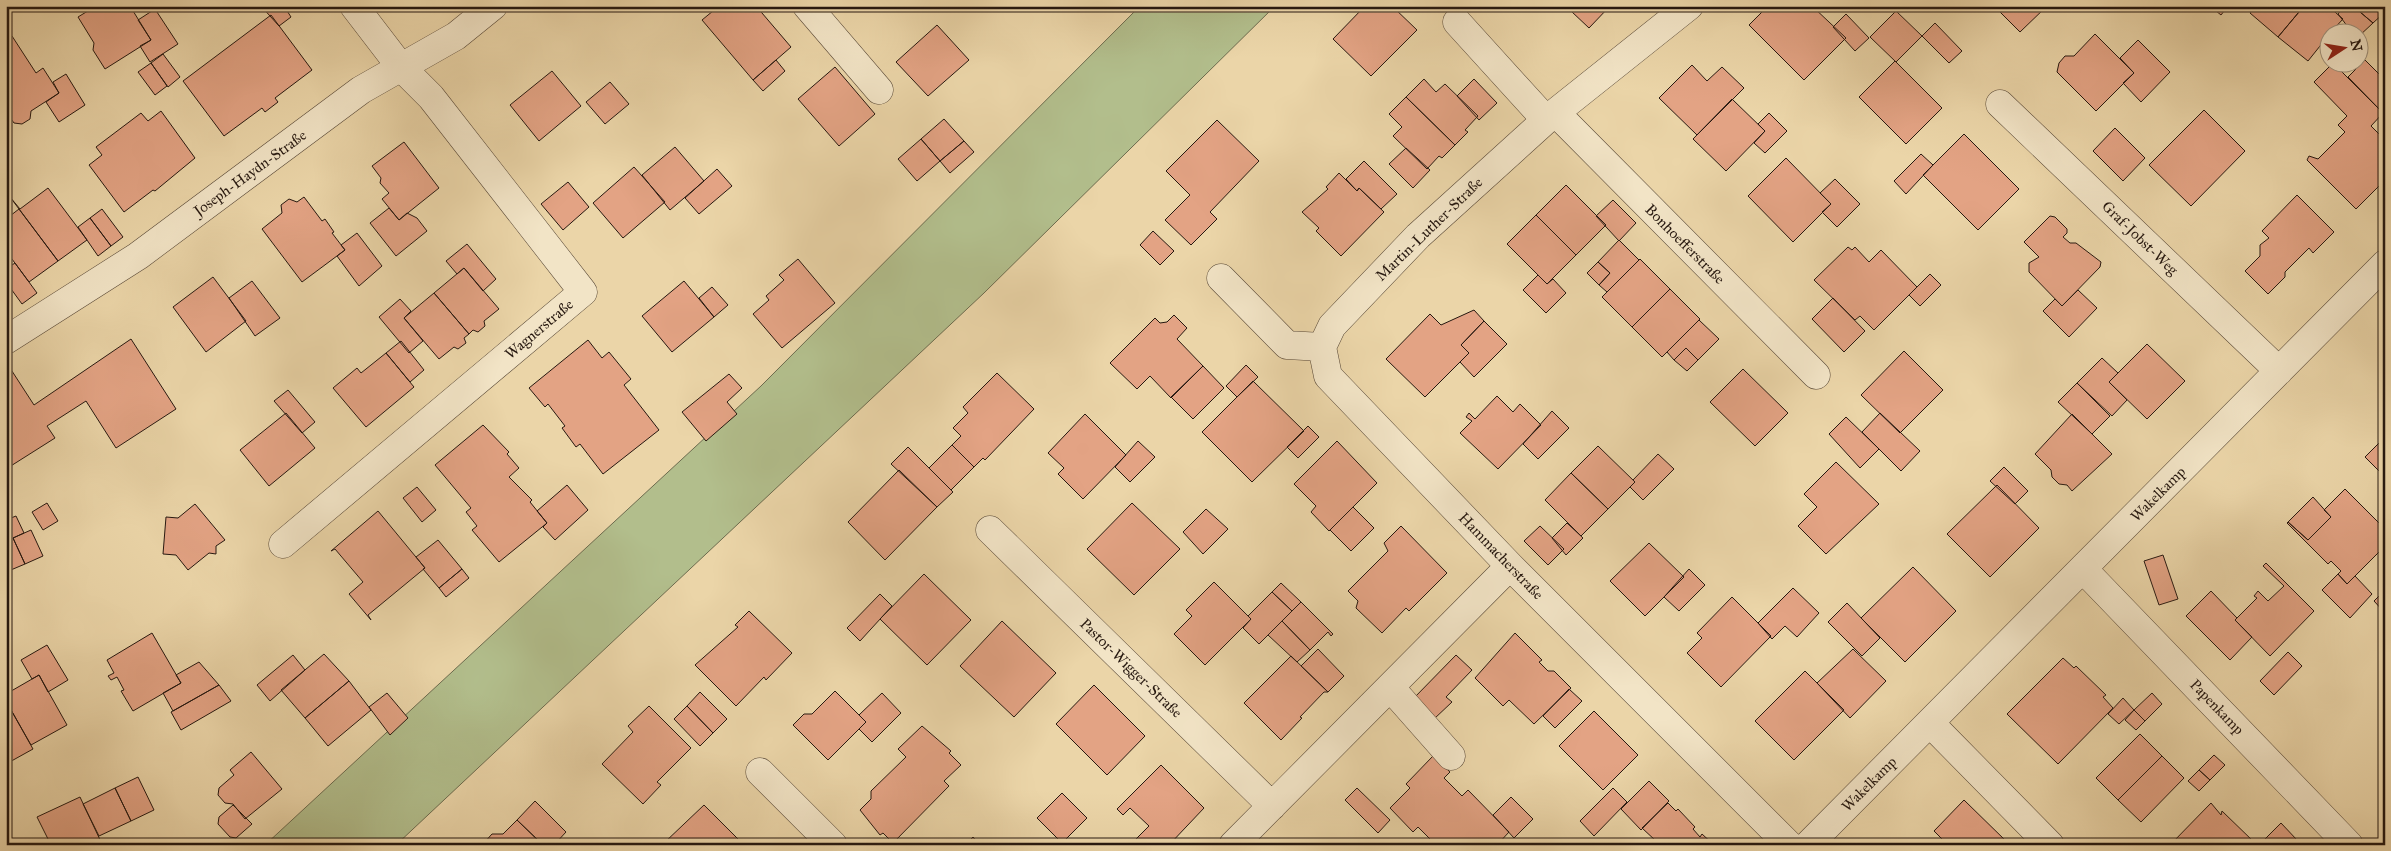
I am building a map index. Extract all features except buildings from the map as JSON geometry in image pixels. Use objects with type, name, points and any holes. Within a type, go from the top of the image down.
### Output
[{"type":"street","name":"Wagnerstraße","points":[[283,544],[583,292],[431,97],[400,66],[354,6]]},
{"type":"street","name":"Joseph-Haydn-Straße","points":[[6,340],[138,256],[361,90],[400,66],[456,36],[493,6]]},
{"type":"street","points":[[807,6],[879,90]]},
{"type":"street","name":"Martin-Luther-Straße","points":[[1322,347],[1332,326],[1418,236],[1551,116],[1690,6]]},
{"type":"street","points":[[1457,22],[1551,116]]},
{"type":"street","name":"Graf-Jobst-Weg","points":[[2000,104],[2279,371]]},
{"type":"street","name":"Bonhoefferstraße","points":[[1551,116],[1816,375]]},
{"type":"street","name":"Wakelkamp","points":[[1808,845],[2385,264]]},
{"type":"street","points":[[1221,278],[1287,345],[1322,347]]},
{"type":"street","name":"Hammacherstraße","points":[[1322,347],[1328,376],[1510,566],[1789,845]]},
{"type":"street","name":"Pastor-Wigger-Straße","points":[[990,530],[1272,806]]},
{"type":"street","points":[[1233,845],[1510,566]]},
{"type":"street","name":"Papenkamp","points":[[2083,569],[2349,845]]},
{"type":"street","points":[[1390,687],[1451,756]]},
{"type":"street","points":[[1930,723],[2050,845]]},
{"type":"street","points":[[760,772],[834,845]]},
{"type":"green space","points":[[1140,6],[1275,6],[984,293],[396,845],[265,845],[761,386]]}]
